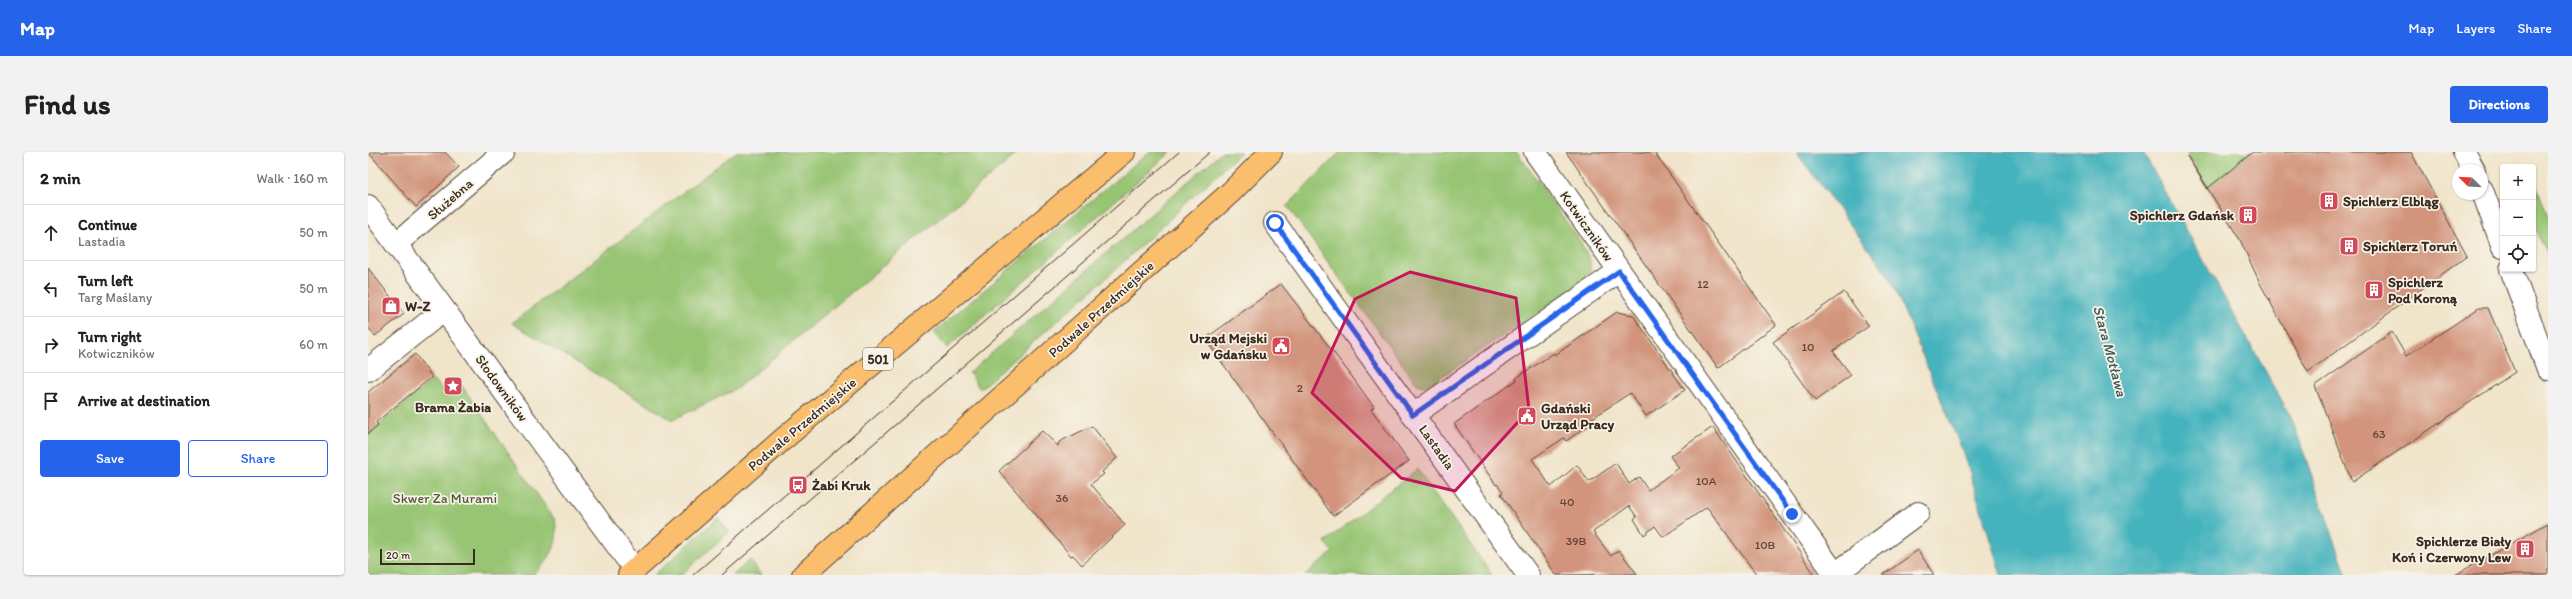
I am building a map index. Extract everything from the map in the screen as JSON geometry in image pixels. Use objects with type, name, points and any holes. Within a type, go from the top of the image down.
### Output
[{"type":"main road","name":"Podwale Przedmiejskie","points":[[632,572],[780,441],[1124,152]]},
{"type":"main road","name":"Podwale Przedmiejskie","points":[[803,575],[1220,203],[1271,152]]},
{"type":"street","name":"Służebna","points":[[396,244],[504,152]]},
{"type":"street","name":"Kotwiczników","points":[[1535,152],[1835,574]]},
{"type":"street","points":[[2464,152],[2471,164]]},
{"type":"street","points":[[2486,200],[2500,239]]},
{"type":"street","name":"Słodowników","points":[[368,206],[632,572]]},
{"type":"street","name":"Lastadia","points":[[1275,223],[1528,575]]},
{"type":"street","points":[[1413,415],[1619,271]]},
{"type":"street","points":[[2512,272],[2548,369]]},
{"type":"street","points":[[368,370],[444,310]]},
{"type":"street","points":[[1835,574],[1918,513]]},
{"type":"highlighted area","points":[[1410,272],[1516,298],[1529,410],[1455,491],[1401,478],[1312,393],[1355,299]]},
{"type":"green space","points":[[736,152],[1019,152],[736,389],[672,420],[512,323]]},
{"type":"green space","points":[[1149,152],[1171,152],[947,348],[934,332]]},
{"type":"green space","points":[[1222,152],[1241,152],[1116,269],[980,389],[969,373]]},
{"type":"green space","points":[[1340,152],[1517,152],[1580,241],[1590,260],[1590,272],[1583,282],[1435,381],[1425,386],[1417,384],[1287,206]]},
{"type":"green space","points":[[2187,152],[2253,152],[2208,188]]},
{"type":"green space","points":[[2536,184],[2548,217],[2548,255],[2536,229]]},
{"type":"green space","name":"Skwer Za Murami","points":[[432,380],[446,392],[462,386],[555,520],[556,536],[553,550],[545,563],[533,575],[368,575],[368,434]]},
{"type":"green space","points":[[1417,469],[1492,575],[1305,575],[1333,552],[1325,542]]},
{"type":"green space","points":[[718,518],[729,532],[681,575],[654,575]]},
{"type":"green space","points":[[750,560],[761,575],[733,575]]},
{"type":"water","name":"Stara Motława","points":[[1796,152],[2143,152],[2291,417],[2347,575],[2001,575],[1965,457],[1890,278]]},
{"type":"building","points":[[368,152],[445,152],[459,167],[416,207]]},
{"type":"building","points":[[1566,152],[1654,152],[1776,325],[1718,368]]},
{"type":"building","points":[[2253,152],[2411,152],[2467,256],[2308,372],[2261,285],[2240,240],[2187,156],[2208,188]]},
{"type":"building","points":[[368,268],[404,314],[375,336],[368,327]]},
{"type":"building","points":[[1281,284],[1374,407],[1371,409],[1409,461],[1333,516],[1205,339]]},
{"type":"building","points":[[1844,292],[1869,326],[1833,351],[1851,375],[1815,401],[1773,342]]},
{"type":"building","points":[[2479,308],[2488,308],[2515,372],[2352,482],[2315,386],[2392,332],[2406,356]]},
{"type":"building","points":[[1617,312],[1633,315],[1685,390],[1646,416],[1630,393],[1591,419],[1593,422],[1566,441],[1564,438],[1532,459],[1551,487],[1577,465],[1589,482],[1616,463],[1629,484],[1639,477],[1648,490],[1679,468],[1670,456],[1713,427],[1813,572],[1809,575],[1757,575],[1707,507],[1663,537],[1655,526],[1644,535],[1634,519],[1637,517],[1629,506],[1593,532],[1611,556],[1619,550],[1637,574],[1556,575],[1501,494],[1503,492],[1497,484],[1496,485],[1454,424],[1517,380],[1516,378],[1554,353],[1555,355]]},
{"type":"building","points":[[415,354],[432,377],[376,422],[378,425],[368,434],[368,392]]},
{"type":"building","points":[[1092,426],[1117,458],[1102,472],[1104,474],[1091,484],[1125,525],[1082,565],[1073,555],[1071,556],[999,471],[1042,431],[1058,446],[1059,442]]},
{"type":"building","name":"Spichlerze Biały Koń i Czerwony Lew","points":[[2548,523],[2548,575],[2455,575]]},
{"type":"building","points":[[1918,550],[1934,575],[1883,575]]},
{"type":"tram line","points":[[693,575],[1179,152]]},
{"type":"tram line","points":[[722,575],[1210,152]]},
{"type":"place","name":"Spichlerz Elbląg","points":[[2329,201]]},
{"type":"place","name":"Spichlerz Gdańsk","points":[[2248,215]]},
{"type":"place","name":"Spichlerz Toruń","points":[[2349,246]]},
{"type":"place","name":"Spichlerz Pod Koroną","points":[[2374,290]]},
{"type":"place","name":"W-Z","points":[[391,306]]},
{"type":"place","name":"Urząd Mejski w Gdańsku","points":[[1281,346]]},
{"type":"place","name":"Brama Żabia","points":[[453,386]]},
{"type":"place","name":"Gdański Urząd Pracy","points":[[1527,416]]},
{"type":"place","name":"Żabi Kruk","points":[[798,485]]},
{"type":"place","name":"Spichlerze Biały Koń i Czerwony Lew","points":[[2525,549]]},
{"type":"route","points":[[1275,223],[1413,415],[1619,271],[1792,514]]}]
